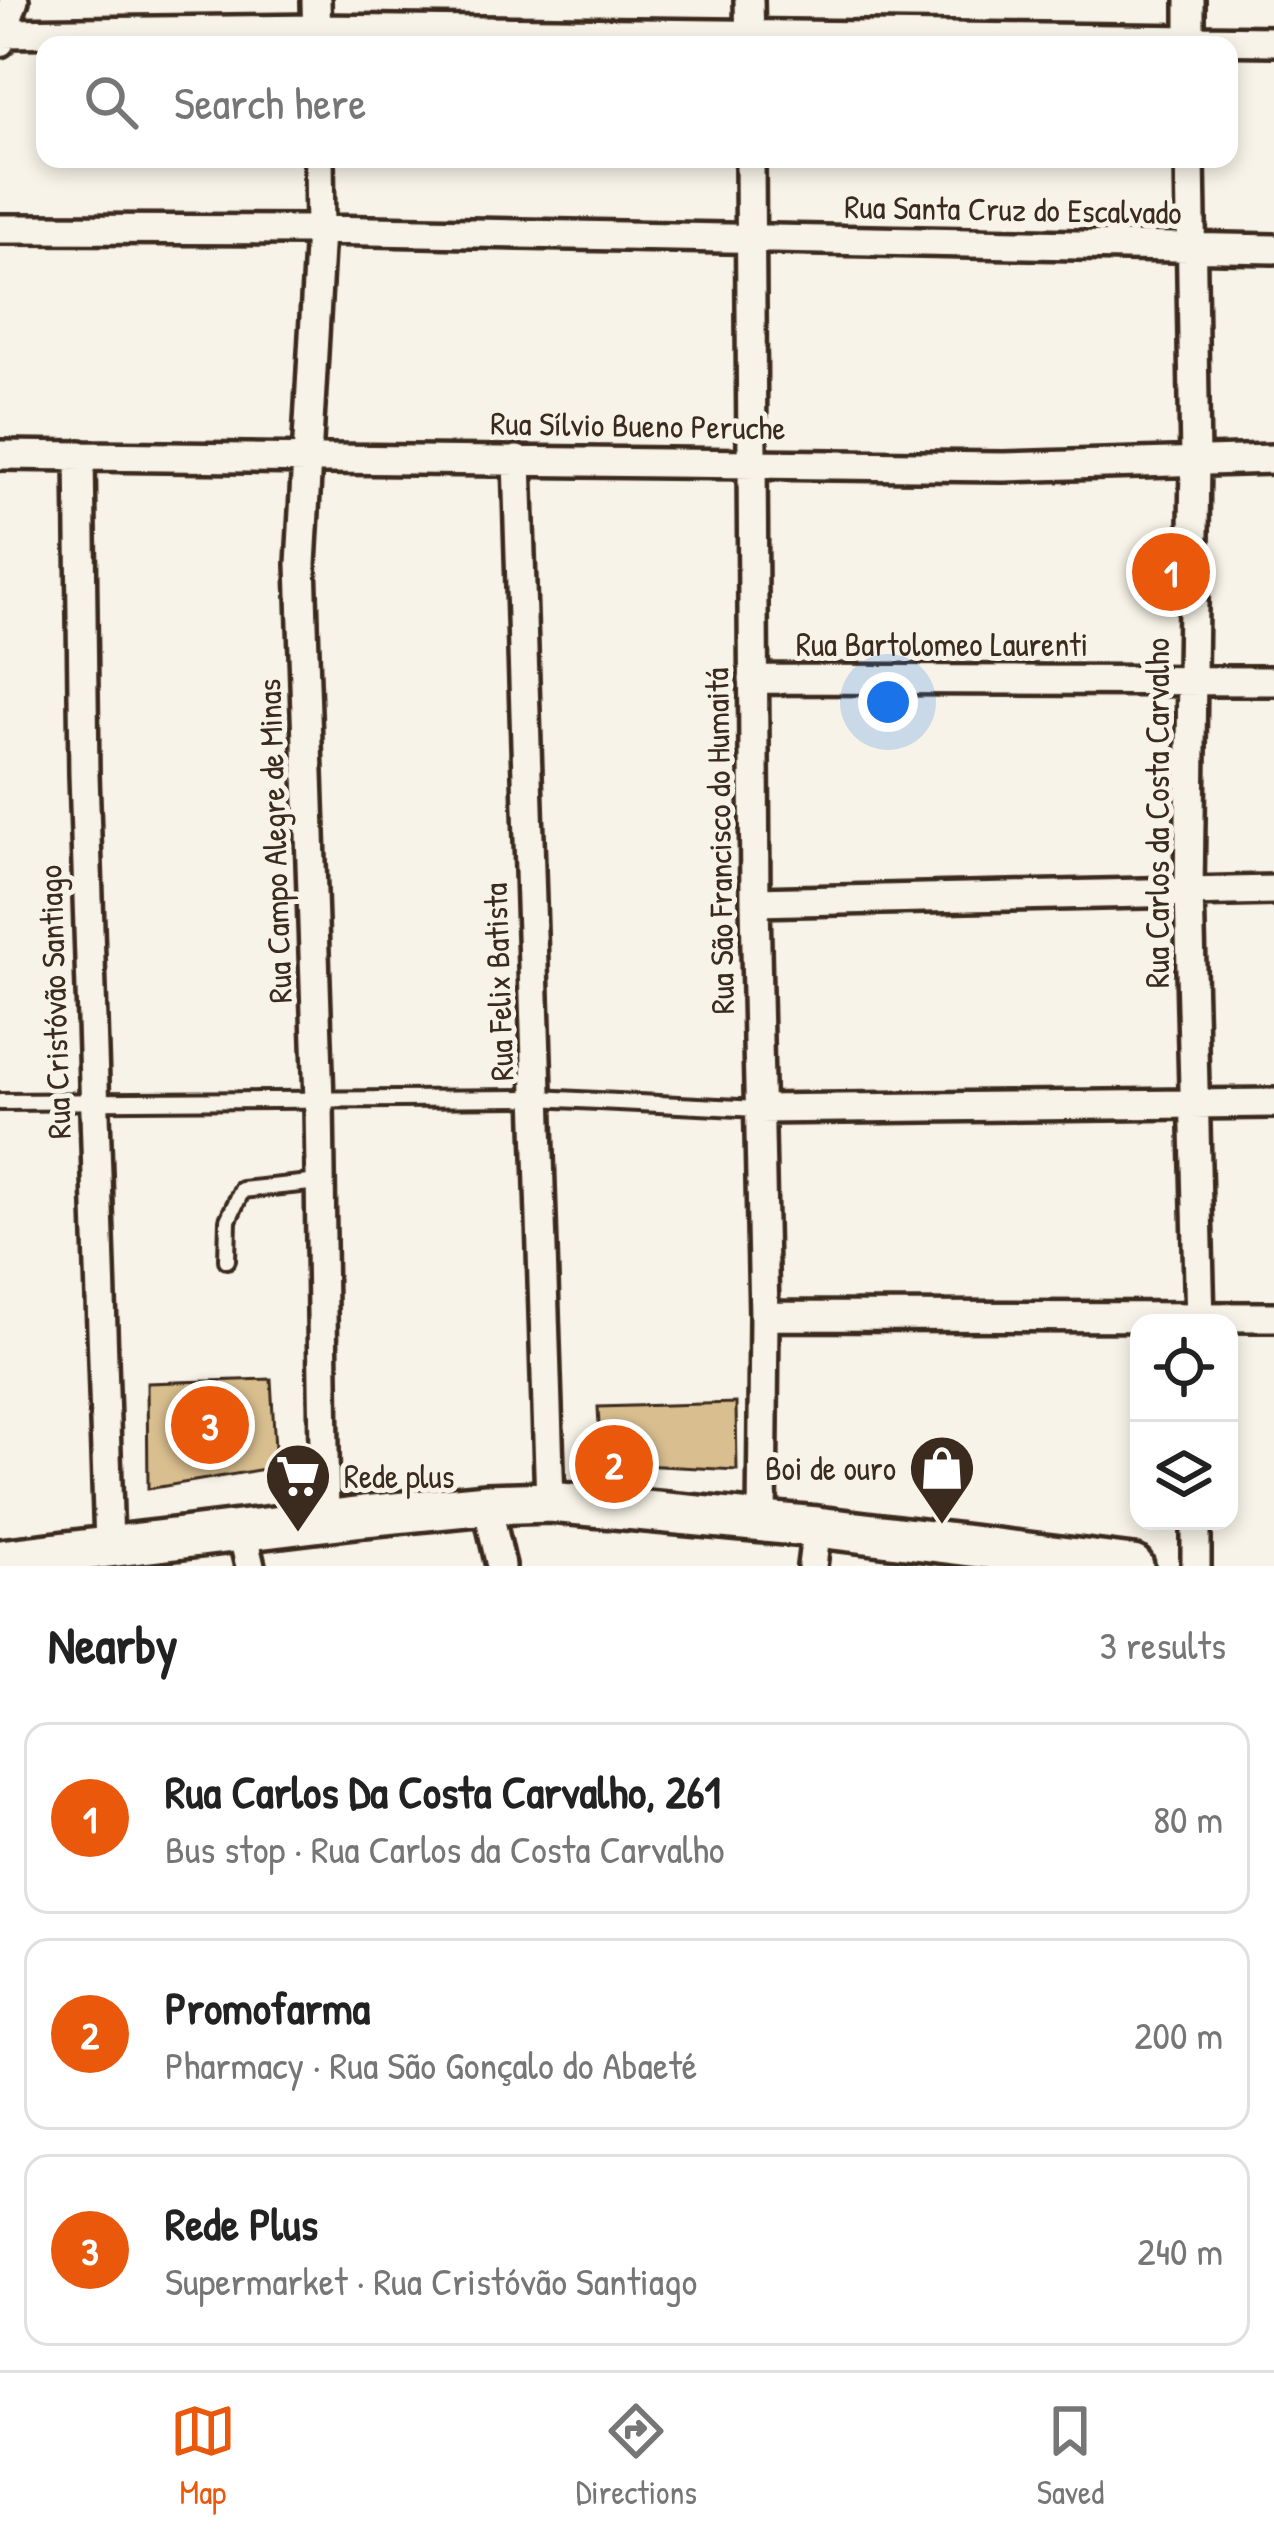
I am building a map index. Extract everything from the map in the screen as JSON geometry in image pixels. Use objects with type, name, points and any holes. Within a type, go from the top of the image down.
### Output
[{"type":"street","points":[[14,0],[2,38],[36,38]]},
{"type":"street","points":[[316,0],[317,36]]},
{"type":"street","points":[[749,0],[750,36]]},
{"type":"street","points":[[1190,0],[1190,36]]},
{"type":"street","points":[[1238,42],[1274,41]]},
{"type":"street","name":"Rua Campo Alegre de Minas","points":[[319,168],[320,230],[301,564],[319,1102],[325,1521]]},
{"type":"street","name":"Rua São Francisco do Humaitá","points":[[750,168],[755,902],[764,1316],[762,1522]]},
{"type":"street","name":"Rua Carlos da Costa Carvalho","points":[[1190,168],[1195,460],[1189,891],[1200,1314]]},
{"type":"street","name":"Rua Santa Cruz do Escalvado","points":[[0,229],[320,230],[1274,249]]},
{"type":"street","name":"Rua Sílvio Bueno Peruche","points":[[0,454],[1003,467],[1274,459]]},
{"type":"street","name":"Rua Cristóvão Santiago","points":[[80,455],[93,1102],[109,1546]]},
{"type":"street","name":"Rua Felix Batista","points":[[517,460],[550,1502]]},
{"type":"street","name":"Rua Bartolomeo Laurenti","points":[[753,679],[1274,681]]},
{"type":"street","points":[[755,902],[1274,890]]},
{"type":"street","points":[[759,1109],[1274,1103]]},
{"type":"street","points":[[764,1316],[1130,1319]]},
{"type":"street","points":[[1238,1318],[1274,1317]]},
{"type":"street","points":[[0,1560],[109,1546],[246,1549],[325,1521],[550,1502],[762,1522],[814,1547],[1132,1566]]},
{"type":"street","points":[[488,1504],[501,1566]]},
{"type":"street","points":[[1196,1530],[1196,1566]]},
{"type":"lane","points":[[0,1102],[538,1098],[759,1109]]},
{"type":"lane","points":[[227,1260],[228,1220],[242,1190],[320,1182]]},
{"type":"building","name":"Rede plus","points":[[271,1379],[276,1467],[148,1489],[147,1383]]},
{"type":"building","points":[[736,1403],[737,1470],[601,1463],[598,1407]]},
{"type":"place","name":"Rua Carlos Da Costa Carvalho, 261","points":[[1171,572]]},
{"type":"place","name":"Rede Plus","points":[[210,1425]]},
{"type":"place","name":"Promofarma","points":[[614,1464]]},
{"type":"place","name":"Boi de ouro","points":[[942,1527]]},
{"type":"place","name":"Rede plus","points":[[298,1535]]}]
